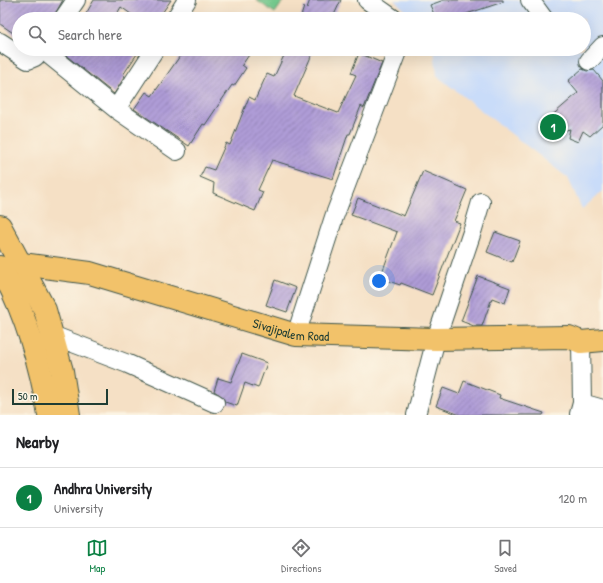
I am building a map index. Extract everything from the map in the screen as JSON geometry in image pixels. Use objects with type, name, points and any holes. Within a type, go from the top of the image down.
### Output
[{"type":"main road","points":[[0,226],[22,264],[45,310],[62,371],[68,415]]},
{"type":"main road","name":"Sivajipalem Road","points":[[22,264],[90,273],[296,334],[436,339],[603,340]]},
{"type":"main road","points":[[0,267],[22,310],[42,374],[49,415]]},
{"type":"main road","name":"Sivajipalem Road","points":[[575,339],[583,329],[603,327]]},
{"type":"street","points":[[68,12],[76,0]]},
{"type":"street","points":[[179,12],[187,0]]},
{"type":"street","points":[[367,0],[384,12]]},
{"type":"street","points":[[530,0],[539,12]]},
{"type":"street","points":[[0,42],[12,50]]},
{"type":"street","points":[[22,56],[28,60],[36,56]]},
{"type":"street","points":[[52,56],[116,109],[177,151]]},
{"type":"street","points":[[116,109],[150,56]]},
{"type":"street","points":[[296,334],[334,217],[395,56]]},
{"type":"street","points":[[421,414],[436,339],[481,202]]},
{"type":"street","points":[[52,335],[128,364],[215,402]]},
{"type":"street","points":[[575,339],[580,409],[603,409]]},
{"type":"shaded area","points":[[394,0],[603,0],[603,191],[582,209],[568,178],[437,76],[435,56],[591,56],[591,12],[407,12]]},
{"type":"green space","points":[[256,0],[284,0],[276,12]]},
{"type":"building","points":[[0,0],[63,0],[56,12],[12,12],[12,32],[0,24]]},
{"type":"building","points":[[94,0],[171,0],[163,12],[128,12],[121,7],[118,12],[87,12]]},
{"type":"building","points":[[310,0],[341,0],[335,12],[302,12],[304,7],[307,8]]},
{"type":"building","points":[[444,0],[503,0],[503,2],[472,12],[433,12],[430,5]]},
{"type":"building","points":[[67,56],[136,56],[123,75],[125,76],[114,94]]},
{"type":"building","points":[[180,56],[248,56],[242,65],[246,68],[234,86],[232,85],[205,125],[203,124],[189,146],[134,109],[146,92],[152,96]]},
{"type":"building","points":[[284,56],[311,56],[294,96],[338,113],[356,75],[351,73],[358,56],[366,56],[382,63],[364,108],[361,106],[350,134],[348,134],[333,179],[272,160],[258,190],[263,192],[255,211],[213,193],[214,183],[200,177],[205,167],[214,170],[226,143],[230,145],[249,97],[255,100],[267,74],[274,77]]},
{"type":"building","points":[[582,69],[587,71],[594,70],[603,81],[603,124],[590,136],[583,131],[578,142],[568,138],[570,129],[558,132],[548,119],[578,93],[568,81]]},
{"type":"building","points":[[423,171],[467,190],[454,221],[460,223],[432,295],[401,283],[400,285],[380,278],[397,232],[351,215],[358,198],[404,216]]},
{"type":"building","points":[[495,232],[520,241],[512,262],[487,252]]},
{"type":"building","points":[[478,276],[510,288],[505,303],[492,298],[482,326],[474,326],[461,321]]},
{"type":"building","points":[[275,280],[296,288],[287,312],[266,305]]},
{"type":"building","points":[[242,354],[267,363],[258,388],[245,383],[237,406],[225,402],[223,397],[214,391],[218,378],[231,382]]},
{"type":"building","points":[[464,381],[500,395],[499,398],[544,413],[543,415],[460,415],[436,406],[443,388],[459,394]]},
{"type":"place","name":"Andhra University","points":[[553,127]]}]
